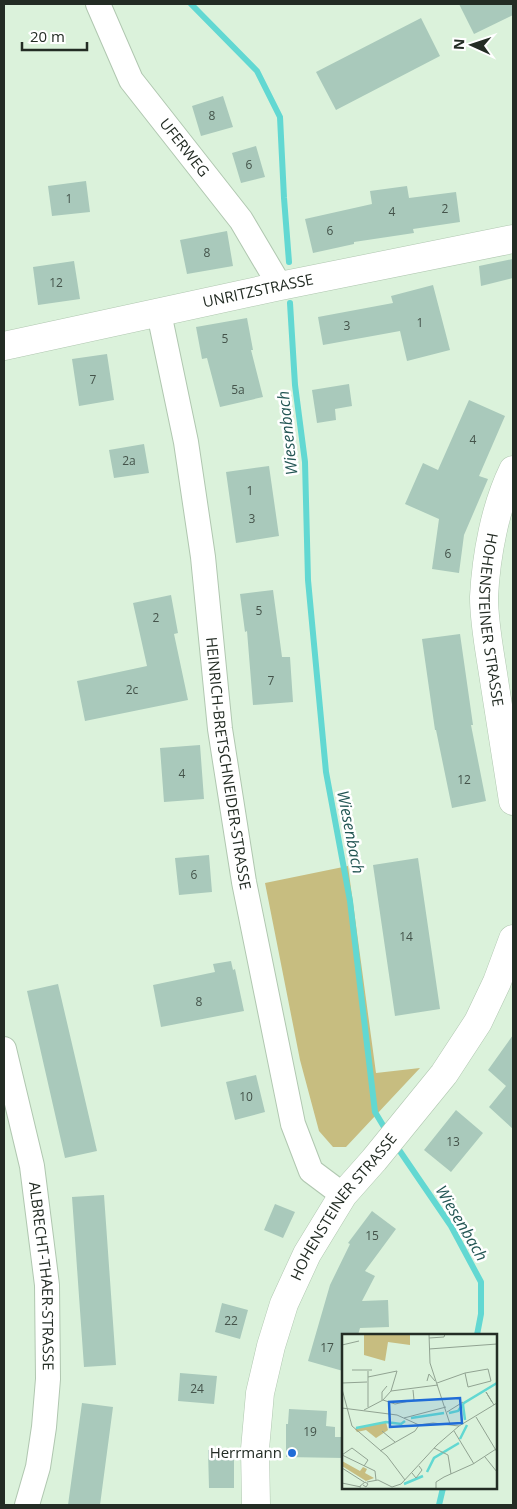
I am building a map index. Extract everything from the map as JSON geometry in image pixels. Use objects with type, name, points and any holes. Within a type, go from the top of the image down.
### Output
[{"type":"main road","name":"UNRITZSTRASSE","points":[[4,346],[280,286],[513,239]]},
{"type":"main road","name":"HOHENSTEINER STRASSE","points":[[513,470],[496,518],[486,570],[484,598],[488,639],[513,801]]},
{"type":"main road","name":"HOHENSTEINER STRASSE","points":[[256,1505],[255,1449],[260,1394],[271,1346],[284,1304],[306,1254],[343,1195],[444,1074],[478,1022],[513,939]]},
{"type":"street","name":"UFERWEG","points":[[98,4],[131,80],[241,220],[280,286]]},
{"type":"street","name":"HEINRICH-BRETSCHNEIDER-STRASSE","points":[[159,313],[186,442],[203,557],[220,730],[244,882],[293,1124],[311,1171],[343,1195]]},
{"type":"street","name":"ALBRECHT-THAER-STRASSE","points":[[4,1049],[32,1166],[47,1284],[48,1379],[44,1427],[38,1467],[27,1505]]},
{"type":"shaded area","points":[[348,866],[376,1073],[420,1068],[346,1147],[333,1147],[319,1131],[300,1060],[265,883]]},
{"type":"building","points":[[459,4],[513,4],[513,15],[474,34]]},
{"type":"building","points":[[421,18],[440,56],[336,110],[316,72]]},
{"type":"building","points":[[223,96],[233,127],[201,136],[192,106]]},
{"type":"building","points":[[256,146],[265,177],[241,183],[232,153]]},
{"type":"building","points":[[86,181],[90,212],[52,216],[48,186]]},
{"type":"building","points":[[407,186],[409,198],[456,192],[460,222],[413,229],[414,233],[354,242],[354,244],[313,253],[305,219],[372,204],[370,191]]},
{"type":"building","points":[[227,231],[233,266],[187,274],[180,240]]},
{"type":"building","points":[[513,259],[513,278],[481,286],[479,266]]},
{"type":"building","points":[[74,261],[80,299],[38,305],[33,267]]},
{"type":"building","points":[[433,285],[450,350],[407,361],[400,331],[323,345],[318,317],[393,303],[391,296]]},
{"type":"building","points":[[247,318],[253,350],[251,350],[263,397],[220,407],[207,358],[202,359],[196,327]]},
{"type":"building","points":[[107,354],[114,400],[79,406],[72,359]]},
{"type":"building","points":[[349,384],[352,406],[335,409],[336,420],[317,423],[312,390]]},
{"type":"building","points":[[469,400],[505,416],[479,476],[488,479],[464,535],[459,573],[432,569],[439,519],[405,504],[423,463],[438,470]]},
{"type":"building","points":[[144,444],[149,473],[114,478],[109,450]]},
{"type":"building","points":[[269,466],[279,536],[236,543],[226,472]]},
{"type":"building","points":[[273,590],[282,657],[290,657],[293,702],[253,705],[247,631],[245,632],[240,594]]},
{"type":"building","points":[[171,595],[178,633],[174,634],[188,700],[85,721],[77,681],[147,666],[133,603]]},
{"type":"building","points":[[460,634],[473,725],[471,725],[486,801],[452,808],[435,730],[422,639]]},
{"type":"building","points":[[200,745],[204,799],[164,802],[160,748]]},
{"type":"building","points":[[209,855],[212,892],[179,895],[175,858]]},
{"type":"building","points":[[418,858],[440,1009],[395,1016],[373,865]]},
{"type":"building","points":[[231,961],[233,970],[235,969],[244,1011],[161,1027],[153,985],[215,972],[213,964]]},
{"type":"building","points":[[58,984],[97,1151],[65,1158],[27,991]]},
{"type":"building","points":[[513,1035],[513,1129],[489,1107],[506,1086],[488,1070]]},
{"type":"building","points":[[256,1075],[265,1112],[235,1120],[226,1082]]},
{"type":"building","points":[[456,1110],[483,1133],[451,1172],[424,1150]]},
{"type":"building","points":[[104,1195],[116,1365],[84,1367],[72,1197]]},
{"type":"building","points":[[275,1204],[295,1212],[283,1238],[264,1230]]},
{"type":"building","points":[[372,1211],[396,1229],[365,1271],[375,1276],[362,1301],[388,1300],[389,1327],[360,1328],[358,1334],[342,1334],[342,1371],[308,1361],[330,1285],[350,1244],[348,1243]]},
{"type":"building","points":[[222,1303],[248,1310],[240,1339],[215,1332]]},
{"type":"building","points":[[180,1373],[217,1376],[214,1404],[178,1401]]},
{"type":"building","points":[[82,1403],[113,1407],[100,1505],[68,1505]]},
{"type":"building","points":[[289,1409],[327,1411],[326,1426],[335,1427],[335,1437],[342,1437],[342,1458],[286,1457],[286,1424],[288,1424]]},
{"type":"building","points":[[208,1450],[234,1450],[234,1488],[209,1488]]},
{"type":"waterway","name":"Wiesenbach","points":[[191,4],[257,71],[280,117],[289,262]]},
{"type":"waterway","name":"Wiesenbach","points":[[290,303],[295,385],[305,462],[308,580],[326,772],[350,901],[375,1112],[387,1132]]},
{"type":"waterway","name":"Wiesenbach","points":[[395,1144],[451,1226],[481,1282],[481,1314],[477,1334]]},
{"type":"waterway","name":"Wiesenbach","points":[[439,1505],[443,1489]]},
{"type":"place","name":"Herrmann","points":[[292,1453]]}]
